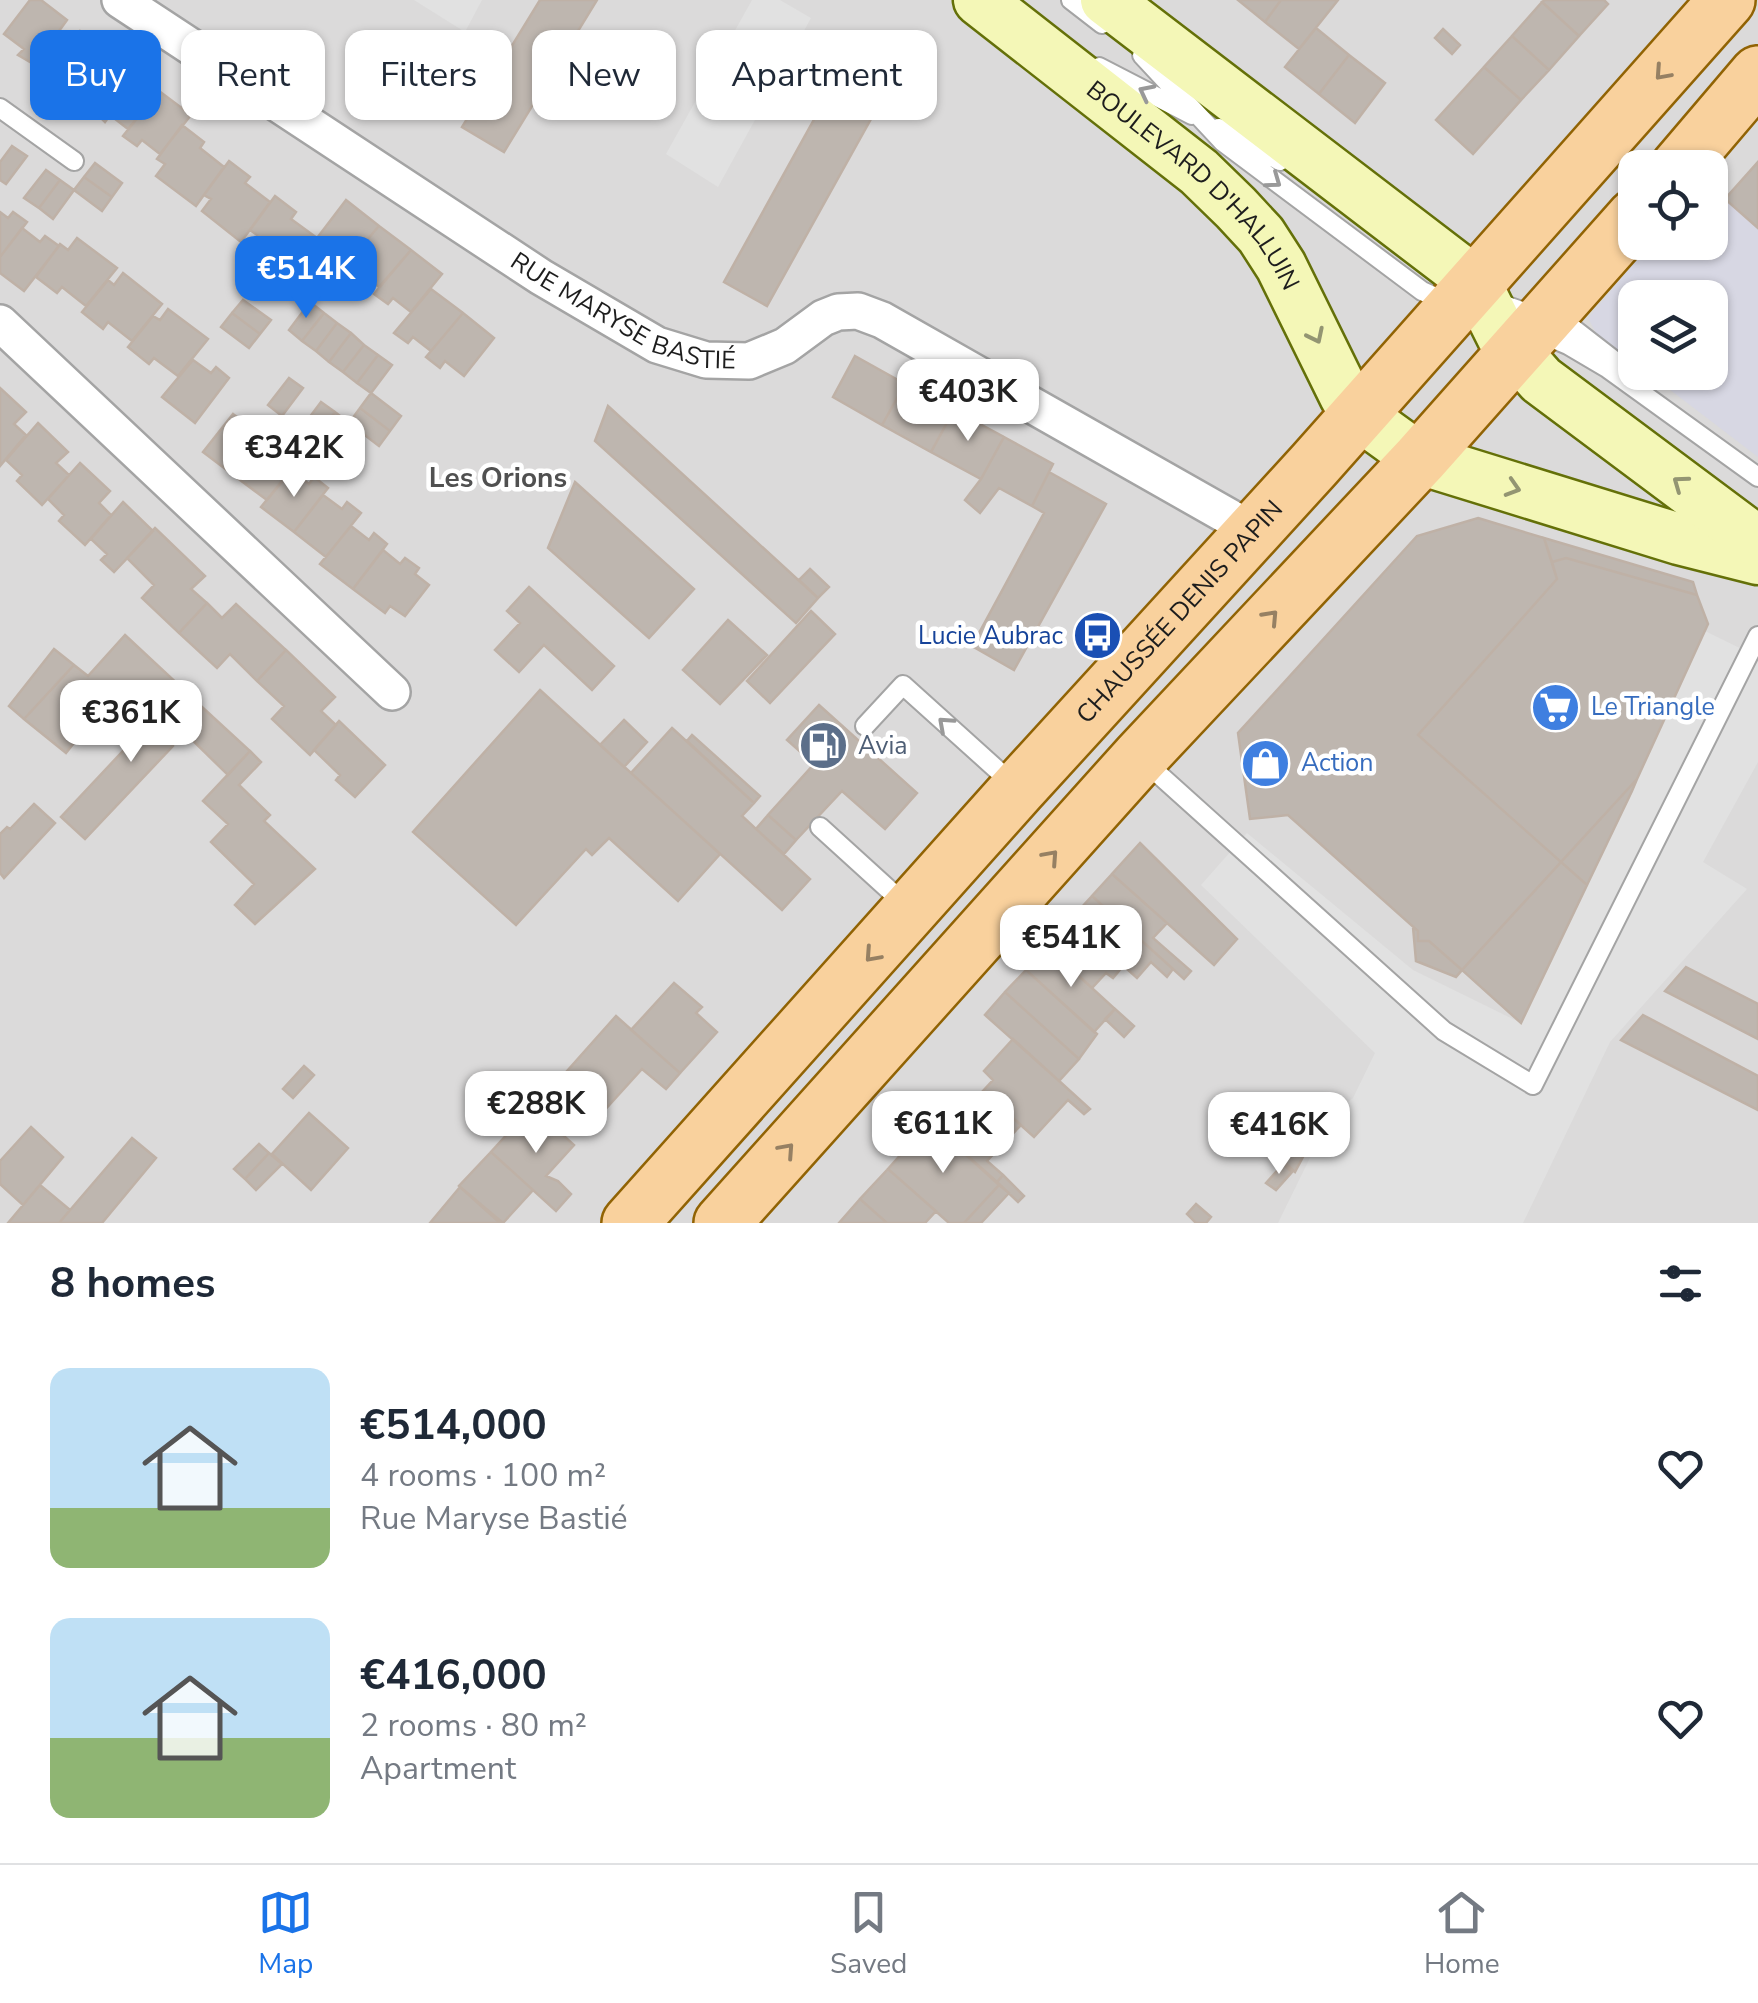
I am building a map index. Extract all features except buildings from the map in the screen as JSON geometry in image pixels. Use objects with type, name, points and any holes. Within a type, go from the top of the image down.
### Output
[{"type":"main road","name":"BOULEVARD D'HALLUIN","points":[[979,0],[1185,162],[1261,235],[1358,414]]},
{"type":"main road","name":"CHAUSSÉE DENIS PAPIN","points":[[722,1223],[1140,757],[1420,459],[1496,312],[1727,0]]},
{"type":"main road","points":[[1117,27],[1496,312],[1580,410],[1758,542]]},
{"type":"main road","points":[[1693,150],[1758,74]]},
{"type":"main road","name":"CHAUSSÉE DENIS PAPIN","points":[[630,1223],[1358,414],[1618,229]]},
{"type":"main road","points":[[1358,414],[1420,459],[1679,539],[1758,559]]},
{"type":"street","name":"RUE MARYSE BASTIÉ","points":[[120,0],[542,278],[657,344],[706,360],[750,361],[785,346],[823,318],[858,311],[882,320],[1254,531]]},
{"type":"street","points":[[0,323],[392,692]]},
{"type":"lane","points":[[1010,0],[1038,22]]},
{"type":"lane","points":[[1071,0],[1117,27],[1202,120],[1253,166],[1422,290],[1496,312],[1568,344],[1758,477]]},
{"type":"lane","points":[[1086,58],[1292,168]]},
{"type":"lane","points":[[0,108],[74,161]]},
{"type":"lane","points":[[1419,264],[1496,312]]},
{"type":"lane","points":[[1140,757],[1444,1030],[1533,1085],[1758,636]]},
{"type":"lane","points":[[865,726],[902,685],[1018,789]]},
{"type":"lane","points":[[820,826],[912,910]]},
{"type":"shaded area","points":[[0,0],[1758,0],[1758,1223],[0,1223]]},
{"type":"shaded area","points":[[414,0],[482,0],[466,30]]},
{"type":"shaded area","points":[[752,0],[780,0],[811,18],[804,30],[735,30]]},
{"type":"shaded area","points":[[696,100],[696,120],[755,120],[718,187],[666,154]]},
{"type":"shaded area","points":[[1728,202],[1758,228],[1758,457],[1670,390],[1728,390],[1728,280],[1620,280],[1637,260],[1728,260]]},
{"type":"shaded area","points":[[1618,282],[1618,350],[1596,333],[1588,318]]},
{"type":"shaded area","points":[[1705,631],[1758,657],[1758,762],[1703,862],[1747,889],[1610,1042],[1523,1223],[1278,1223],[1331,1115],[1353,1098],[1375,1053],[1201,885],[1247,833],[1413,970],[1521,1023]]},
{"type":"place","name":"Lucie Aubrac","points":[[1098,636]]},
{"type":"place","name":"Le Triangle","points":[[1556,707]]},
{"type":"place","name":"Avia","points":[[823,746]]},
{"type":"place","name":"Action","points":[[1266,763]]},
{"type":"district","name":"Les Orions","points":[[498,478]]}]
